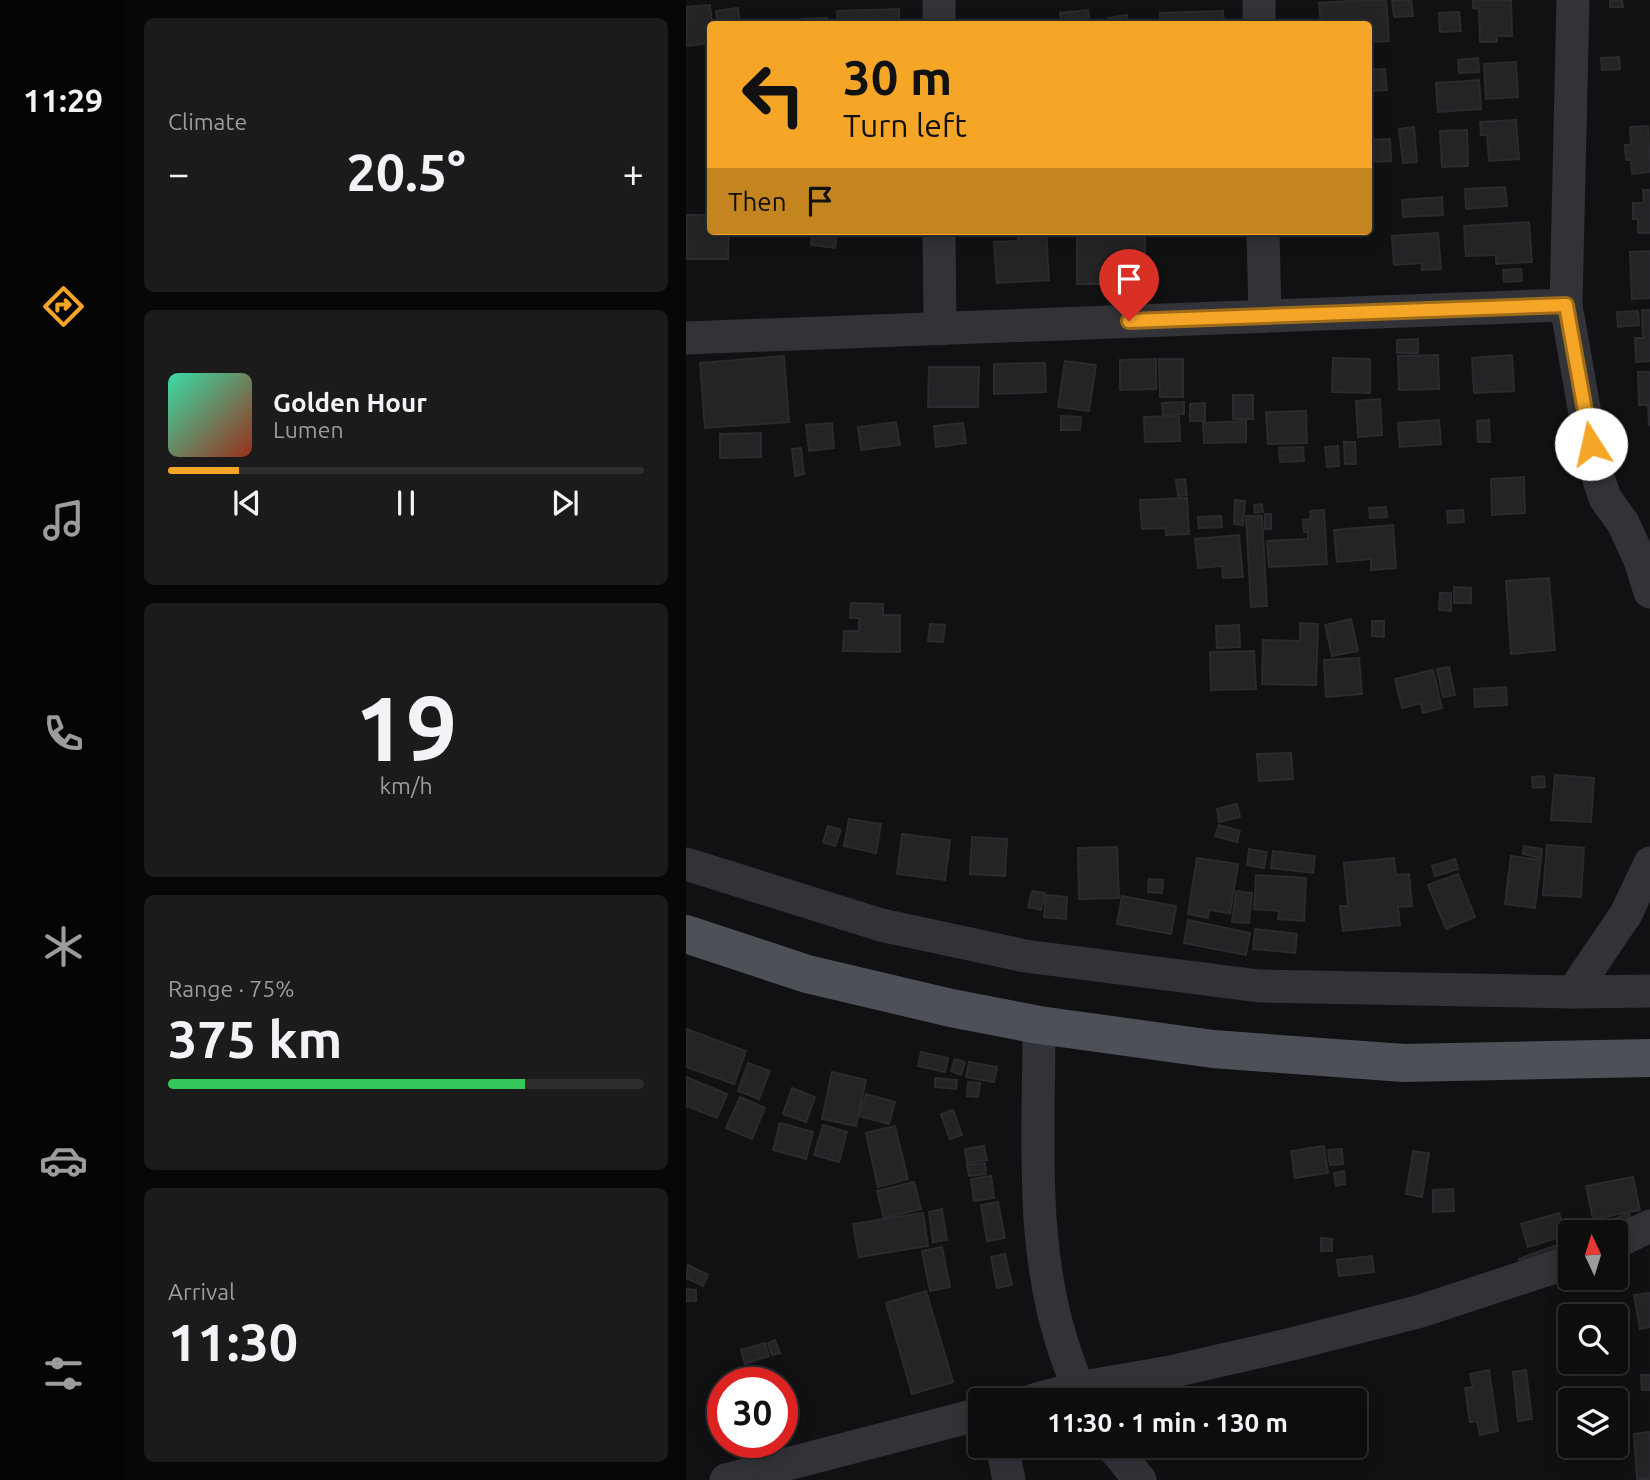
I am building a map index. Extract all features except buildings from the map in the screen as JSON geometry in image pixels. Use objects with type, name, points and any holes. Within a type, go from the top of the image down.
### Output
[{"type":"main road","points":[[686,934],[807,974],[951,1009],[1039,1025],[1213,1049],[1404,1063],[1650,1058]]},
{"type":"street","points":[[939,0],[939,21]]},
{"type":"street","points":[[1259,0],[1259,21]]},
{"type":"street","points":[[1573,0],[1566,305],[1594,465],[1605,498],[1623,523],[1640,560],[1650,592]]},
{"type":"street","points":[[939,235],[940,329]]},
{"type":"street","points":[[1263,235],[1265,316]]},
{"type":"street","points":[[686,338],[1566,305]]},
{"type":"street","points":[[1573,992],[1626,914],[1650,863]]},
{"type":"street","points":[[686,864],[881,925],[1025,956],[1259,986],[1650,991]]},
{"type":"street","points":[[1039,1025],[1039,1205],[1045,1270],[1056,1328],[1079,1388]]},
{"type":"street","points":[[1628,1237],[1650,1226]]},
{"type":"street","points":[[1105,1388],[1421,1311],[1558,1266]]},
{"type":"street","points":[[726,1480],[968,1417]]},
{"type":"street","points":[[1004,1458],[1009,1480]]},
{"type":"street","points":[[1122,1458],[1140,1480]]},
{"type":"route","points":[[1129,321],[1566,305],[1591,444]]}]
